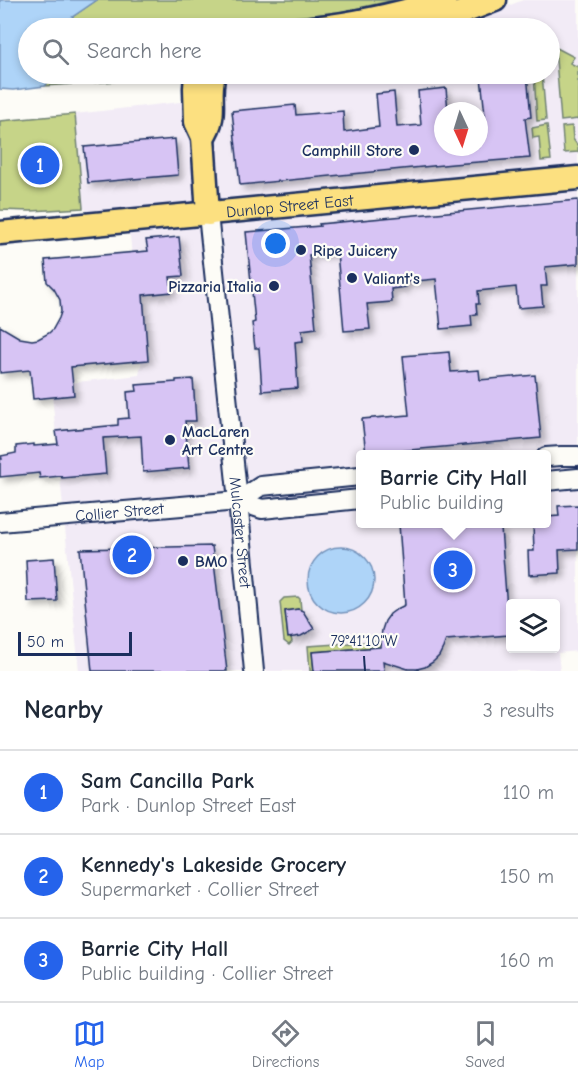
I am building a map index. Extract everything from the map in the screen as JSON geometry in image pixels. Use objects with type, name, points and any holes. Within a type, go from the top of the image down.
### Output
[{"type":"main road","points":[[378,18],[445,0]]},
{"type":"main road","points":[[446,18],[495,0]]},
{"type":"main road","points":[[195,84],[196,122],[203,137],[208,214]]},
{"type":"main road","points":[[203,137],[212,120],[212,84]]},
{"type":"main road","name":"Dunlop Street East","points":[[0,233],[578,178]]},
{"type":"street","name":"Mulcaster Street","points":[[208,214],[254,671]]},
{"type":"street","points":[[551,457],[578,456]]},
{"type":"street","name":"Collier Street","points":[[238,501],[261,486],[356,476]]},
{"type":"street","points":[[551,481],[578,478]]},
{"type":"street","name":"Collier Street","points":[[0,522],[238,501],[262,508],[356,499]]},
{"type":"shaded area","points":[[523,0],[578,0],[578,651],[560,653],[560,599],[506,599],[506,653],[558,653],[560,671],[229,671],[228,661],[127,671],[79,671],[51,385],[139,375],[142,359],[130,236],[83,208],[75,114],[180,102],[204,84],[560,84],[560,18],[477,18]]},
{"type":"green space","points":[[97,0],[395,0],[336,13],[280,18],[71,18]]},
{"type":"green space","points":[[560,50],[574,57],[570,63],[578,67],[578,119],[561,121],[558,84],[560,84]]},
{"type":"green space","points":[[47,84],[75,84],[45,86]]},
{"type":"green space","points":[[535,84],[543,84],[546,120],[537,121]]},
{"type":"green space","points":[[75,114],[83,208],[0,210],[0,121]]},
{"type":"green space","points":[[547,125],[551,160],[541,161],[539,137],[533,138],[532,128]]},
{"type":"green space","points":[[572,126],[573,139],[578,146],[578,152],[564,153],[562,127]]},
{"type":"green space","points":[[298,597],[301,610],[285,611],[288,637],[291,637],[292,642],[289,645],[284,641],[280,602],[284,598]]},
{"type":"green space","points":[[381,641],[382,647],[312,652],[314,671],[310,671],[308,646]]},
{"type":"water","points":[[0,0],[97,0],[71,18],[18,18],[18,84],[47,84],[13,90],[0,89]]},
{"type":"water","points":[[334,547],[348,547],[360,552],[369,561],[374,580],[372,593],[365,604],[348,613],[334,613],[322,608],[313,599],[308,587],[308,573],[313,561],[322,552]]},
{"type":"building","points":[[482,84],[528,84],[531,117],[525,118],[530,158],[240,185],[232,111],[295,105],[296,115],[343,111],[344,132],[379,127],[376,94],[394,92],[397,127],[421,125],[418,91],[446,88],[447,102],[434,102],[434,156],[488,156],[488,102],[484,102]]},
{"type":"building","points":[[175,139],[178,175],[88,183],[84,147]]},
{"type":"building","points":[[578,200],[578,264],[545,267],[547,286],[541,286],[543,306],[518,308],[516,287],[478,291],[479,304],[476,304],[477,314],[471,315],[472,326],[441,329],[436,279],[406,282],[406,287],[391,289],[392,302],[367,304],[370,329],[344,331],[337,252],[309,255],[316,328],[302,330],[303,341],[295,342],[298,388],[262,391],[259,348],[255,348],[252,323],[255,322],[246,232]]},
{"type":"building","points":[[179,237],[183,276],[170,277],[172,292],[143,295],[148,360],[71,367],[74,395],[33,399],[30,370],[0,373],[0,326],[20,338],[32,340],[49,333],[59,318],[60,300],[47,282],[45,260],[148,251],[146,240]]},
{"type":"building","points":[[449,352],[451,372],[479,370],[480,380],[535,375],[541,438],[410,450],[366,450],[362,419],[409,415],[403,356]]},
{"type":"building","points":[[193,379],[196,421],[185,421],[189,468],[143,472],[141,436],[103,438],[106,474],[40,478],[39,473],[0,477],[1,456],[16,453],[16,446],[58,444],[56,431],[118,425],[118,419],[129,418],[127,392],[137,391],[136,385]]},
{"type":"building","points":[[578,505],[578,549],[559,550],[560,573],[529,575],[528,551],[534,551],[533,528],[551,528],[551,517],[559,516],[558,506]]},
{"type":"building","points":[[399,528],[501,528],[506,599],[506,635],[446,640],[439,656],[433,662],[417,669],[408,669],[383,661],[384,671],[314,671],[312,652],[380,647],[385,621],[397,609],[405,605]]},
{"type":"building","points":[[212,546],[227,671],[92,671],[80,549]]},
{"type":"building","points":[[54,558],[57,601],[28,602],[26,560]]},
{"type":"building","points":[[298,609],[303,611],[314,629],[301,636],[288,638],[285,611]]},
{"type":"place","name":"Camphill Store","points":[[414,150]]},
{"type":"place","name":"Sam Cancilla Park","points":[[40,165]]},
{"type":"place","name":"Ripe Juicery","points":[[301,250]]},
{"type":"place","name":"Valiant's","points":[[352,278]]},
{"type":"place","name":"Pizzaria Italia","points":[[274,286]]},
{"type":"place","name":"MacLaren Art Centre","points":[[170,440]]},
{"type":"place","name":"Kennedy's Lakeside Grocery","points":[[132,555]]},
{"type":"place","name":"BMO","points":[[183,561]]},
{"type":"place","name":"Barrie City Hall","points":[[453,570]]}]
